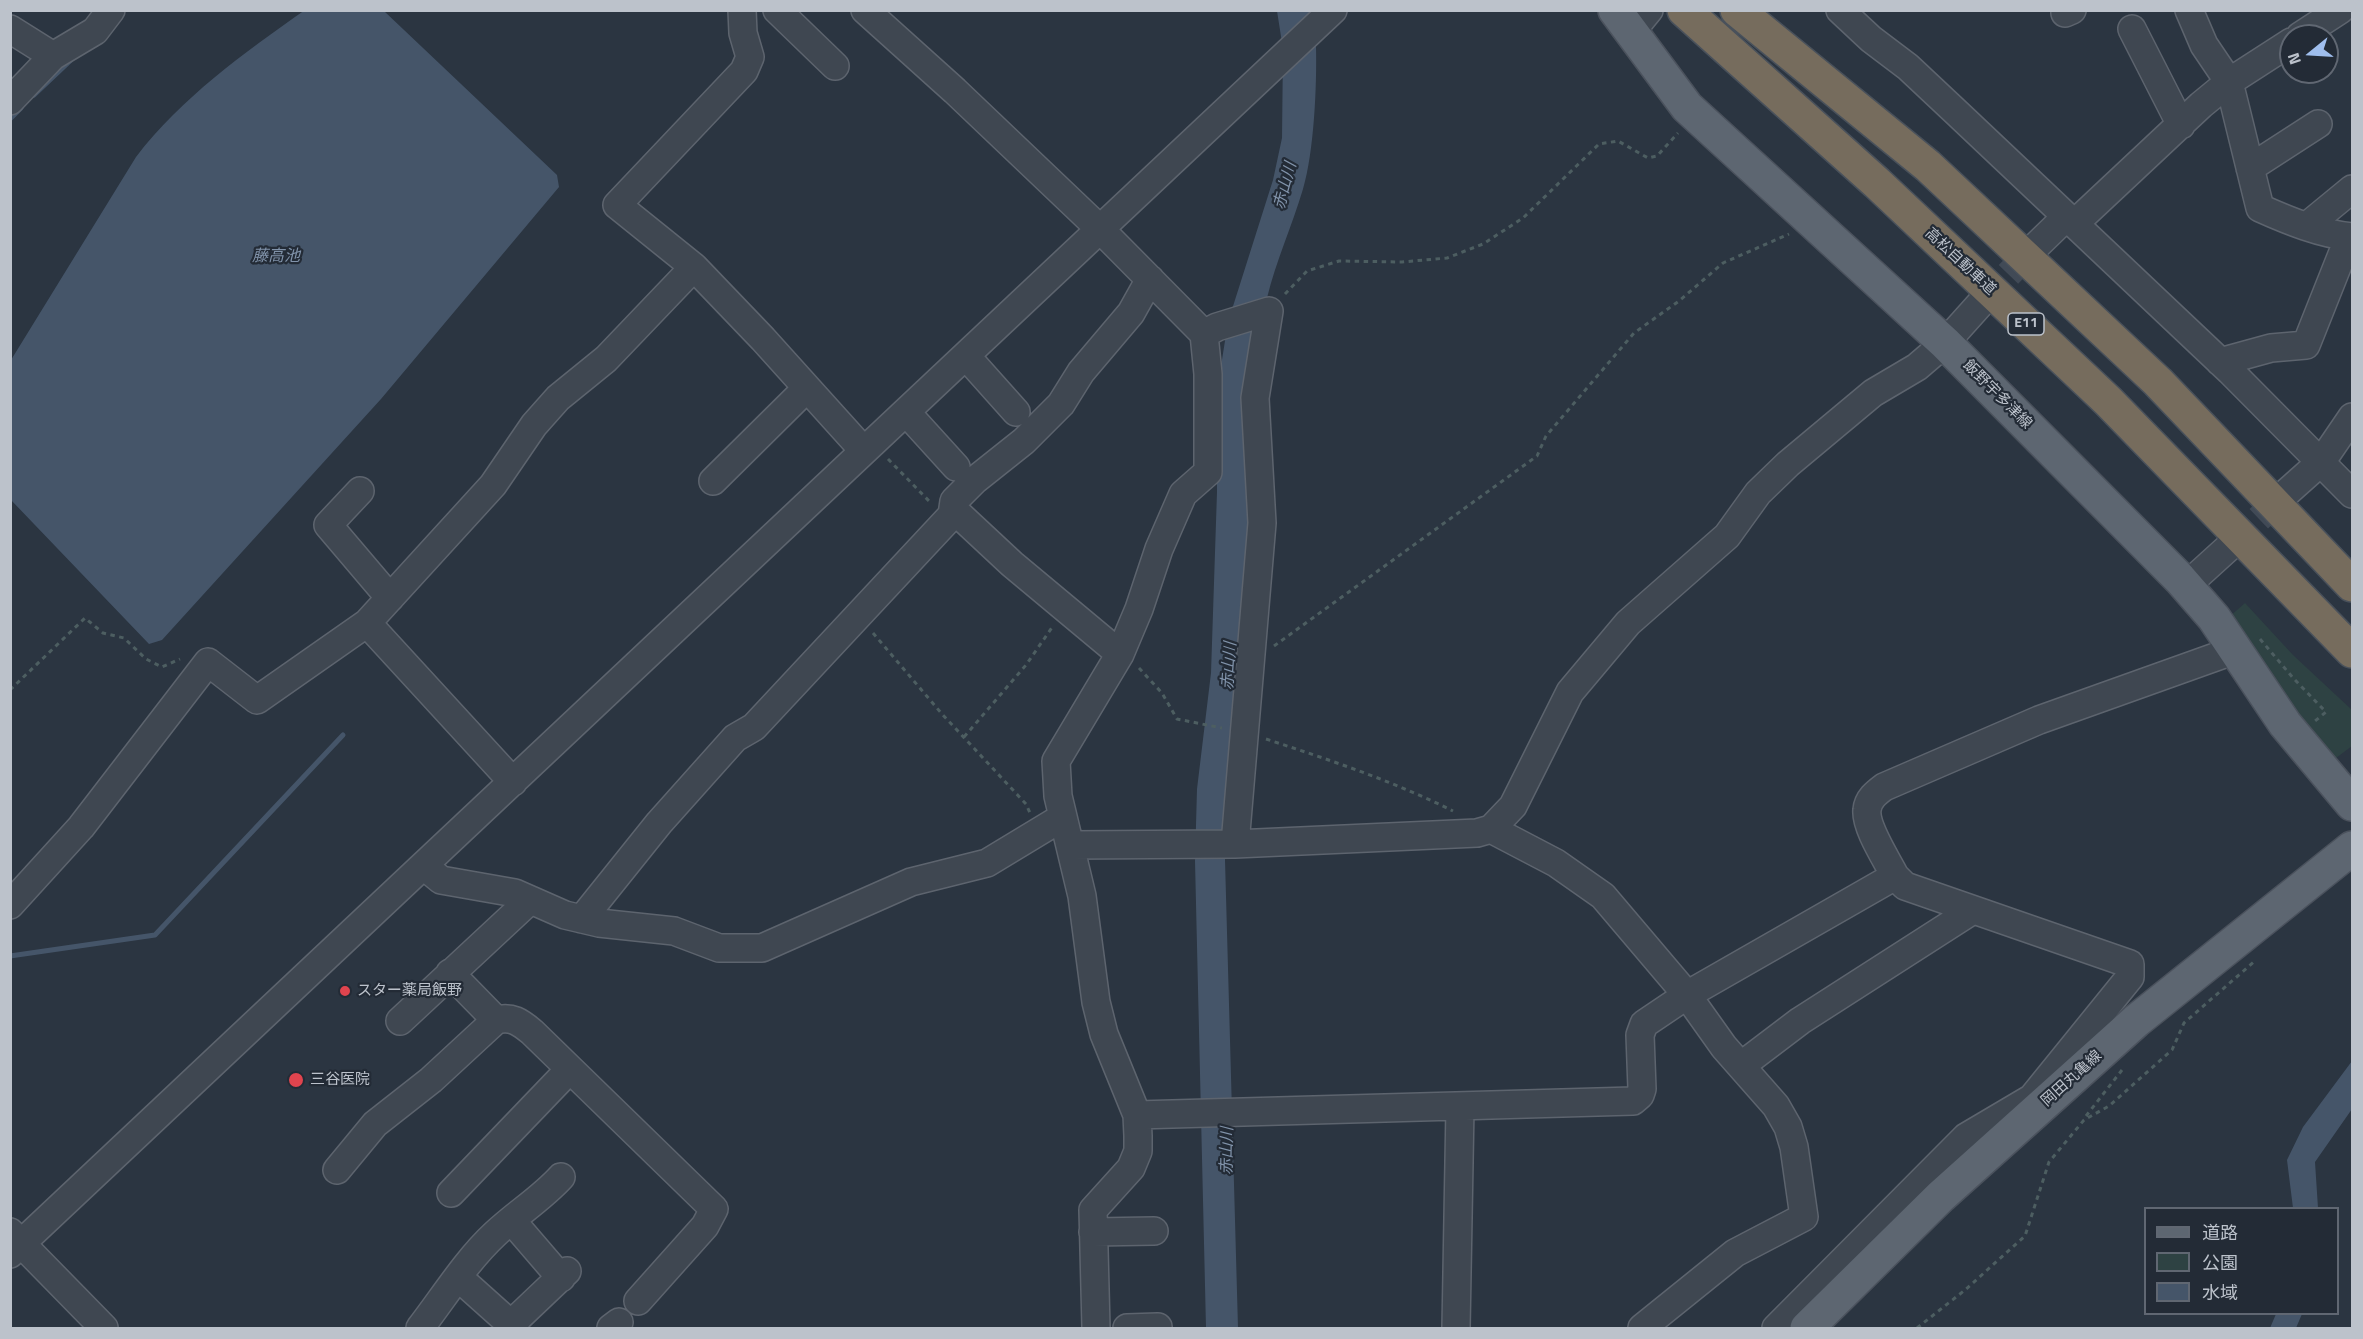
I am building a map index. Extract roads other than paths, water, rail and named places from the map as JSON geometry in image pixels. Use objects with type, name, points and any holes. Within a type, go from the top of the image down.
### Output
[{"type":"highway","points":[[1737,10],[1928,166],[2158,382],[2352,585]]},
{"type":"highway","name":"高松自動車道","points":[[1684,11],[1876,183],[2108,401],[2352,651]]},
{"type":"main road","name":"飯野宇多津線","points":[[1632,18],[1687,107],[1945,343],[2187,586],[2214,618],[2246,642],[2285,724],[2352,804]]},
{"type":"main road","name":"岡田丸亀線","points":[[1807,1329],[2035,1103],[2352,848]]},
{"type":"street","points":[[10,101],[53,56],[95,31],[111,10]]},
{"type":"street","points":[[742,10],[742,33],[750,57],[744,71],[618,205],[694,267],[807,388],[868,447]]},
{"type":"street","points":[[777,10],[835,66]]},
{"type":"street","points":[[865,10],[955,91],[1150,279],[1210,330]]},
{"type":"street","points":[[1840,10],[1871,39],[1908,67],[2070,220],[2322,461],[2352,494]]},
{"type":"street","points":[[2189,10],[2204,45],[2229,82],[2260,208],[2307,226],[2351,237],[2306,345],[2271,348],[2220,362]]},
{"type":"street","points":[[2318,24],[2336,12]]},
{"type":"street","points":[[104,1329],[14,1243],[424,866],[1329,14]]},
{"type":"street","points":[[10,29],[53,56]]},
{"type":"street","points":[[2132,29],[2181,125]]},
{"type":"street","points":[[2032,250],[2070,220],[2229,82],[2279,50]]},
{"type":"street","points":[[2250,168],[2318,124]]},
{"type":"street","points":[[2307,226],[2352,189]]},
{"type":"street","points":[[10,905],[81,827],[208,662],[257,700],[368,623],[493,485],[534,425],[558,398],[606,359],[694,267]]},
{"type":"street","points":[[582,919],[659,823],[735,738],[754,727],[858,616],[950,514],[954,501],[975,480],[1024,441],[1061,404],[1081,372],[1131,314],[1150,279]]},
{"type":"street","points":[[1070,845],[1235,844],[1477,833],[1491,828],[1513,807],[1570,692],[1628,623],[1727,536],[1758,493],[1788,464],[1873,393],[1917,367],[1945,343],[1980,304]]},
{"type":"street","points":[[1210,330],[1269,311],[1255,398],[1262,523],[1235,844]]},
{"type":"street","points":[[1096,1329],[1093,1210],[1131,1168],[1138,1151],[1137,1115],[1104,1034],[1096,1002],[1082,896],[1058,796],[1056,761],[1120,654],[1139,609],[1159,549],[1183,494],[1208,472],[1210,330]]},
{"type":"street","points":[[966,356],[1016,412]]},
{"type":"street","points":[[714,481],[807,388]]},
{"type":"street","points":[[906,412],[956,467]]},
{"type":"street","points":[[2285,494],[2322,461],[2352,417]]},
{"type":"street","points":[[360,491],[328,525],[390,598]]},
{"type":"street","points":[[950,514],[1120,654]]},
{"type":"street","points":[[2187,586],[2229,546]]},
{"type":"street","points":[[368,623],[513,782]]},
{"type":"street","points":[[1776,1329],[1966,1137],[2035,1103],[2130,977],[2130,964],[1905,886],[1895,876],[1869,823],[1867,809],[1873,796],[1884,787],[2040,720],[2246,642]]},
{"type":"street","points":[[424,866],[441,880],[515,893],[566,915],[582,919],[674,932],[718,948],[762,948],[808,930],[883,893],[911,882],[987,863],[1063,817]]},
{"type":"street","points":[[1491,828],[1556,863],[1603,896],[1687,995],[1724,1047],[1776,1106],[1788,1127],[1794,1147],[1804,1217],[1735,1254],[1642,1329]]},
{"type":"street","points":[[1137,1115],[1634,1101],[1641,1095],[1642,1089],[1640,1035],[1644,1024],[1687,995],[1895,876]]},
{"type":"street","points":[[400,1021],[530,900]]},
{"type":"street","points":[[1742,1065],[1800,1021],[1973,910]]},
{"type":"street","points":[[450,973],[496,1020]]},
{"type":"street","points":[[337,1170],[375,1124],[431,1080],[496,1020],[505,1018],[516,1020],[532,1032],[714,1209],[705,1226],[638,1301]]},
{"type":"street","points":[[451,1193],[570,1069]]},
{"type":"street","points":[[1456,1329],[1460,1107]]},
{"type":"street","points":[[420,1329],[458,1277],[494,1234],[545,1195],[561,1177]]},
{"type":"street","points":[[458,1277],[511,1327],[564,1274],[512,1221]]},
{"type":"street","points":[[1094,1232],[1154,1231]]},
{"type":"street","points":[[1127,1329],[1158,1327]]},
{"type":"water","name":"藤高池","points":[[305,10],[384,11],[557,175],[559,187],[381,399],[162,640],[149,644],[11,500],[11,360],[136,157],[193,96],[259,43]]},
{"type":"water","name":"赤山川","points":[[1277,11],[1310,11],[1316,47],[1315,99],[1307,174],[1267,298],[1225,860],[1238,1328],[1206,1328],[1195,861],[1197,789],[1211,673],[1217,492],[1217,406],[1228,322],[1273,180],[1282,138],[1283,49]]},
{"type":"water","points":[[2352,1061],[2352,1109],[2315,1162],[2318,1207],[2293,1207],[2287,1160],[2303,1127]]},
{"type":"water","points":[[2276,1315],[2302,1315],[2296,1328],[2270,1328]]},
{"type":"waterway","points":[[34,95],[71,60]]},
{"type":"waterway","points":[[10,119],[21,108]]},
{"type":"waterway","points":[[10,956],[155,935],[343,735]]},
{"type":"tunnel","points":[[1980,304],[2032,250]]},
{"type":"tunnel","points":[[2229,547],[2285,494]]},
{"type":"place","name":"スター薬局飯野","points":[[345,991]]},
{"type":"place","name":"三谷医院","points":[[296,1080]]}]
